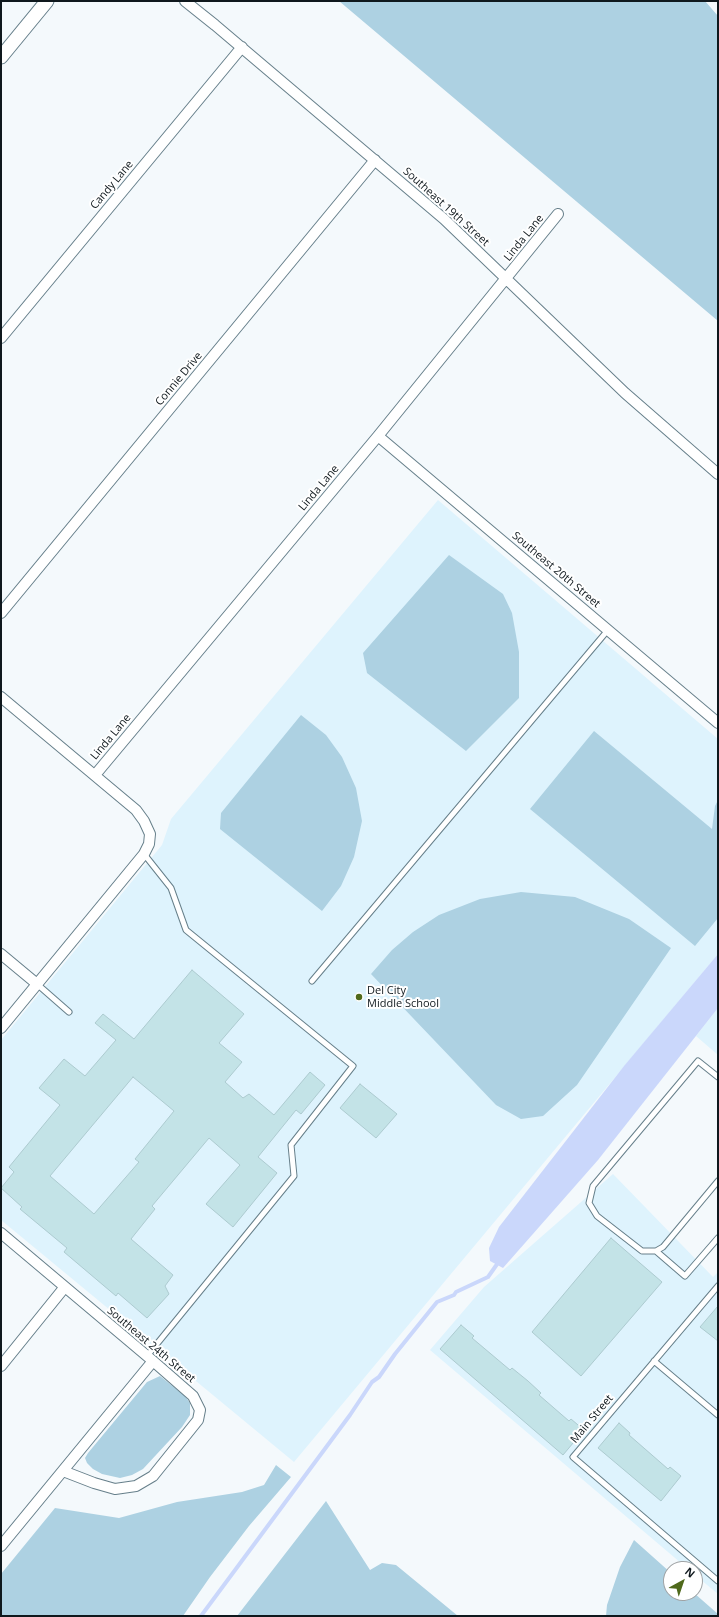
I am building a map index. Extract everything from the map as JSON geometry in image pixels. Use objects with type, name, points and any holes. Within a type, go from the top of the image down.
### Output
[{"type":"street","points":[[1,57],[47,1]]},
{"type":"street","name":"Southeast 19th Street","points":[[185,1],[242,47],[444,219],[625,393],[718,474]]},
{"type":"street","name":"Candy Lane","points":[[1,338],[242,47]]},
{"type":"street","name":"Connie Drive","points":[[1,613],[376,160]]},
{"type":"street","name":"Linda Lane","points":[[95,775],[378,436],[558,214]]},
{"type":"street","name":"Southeast 20th Street","points":[[378,436],[718,723]]},
{"type":"street","points":[[1,697],[136,810],[144,821],[150,834],[149,844],[144,854],[1,1028]]},
{"type":"street","points":[[1,954],[37,984]]},
{"type":"street","name":"Southeast 24th Street","points":[[1,1233],[193,1396],[200,1410],[198,1420],[153,1476],[136,1486],[115,1489],[63,1471]]},
{"type":"street","points":[[1,1366],[64,1288]]},
{"type":"street","points":[[1,1546],[63,1471],[150,1358]]},
{"type":"lane","points":[[312,981],[608,630]]},
{"type":"lane","points":[[144,854],[171,888],[186,930],[352,1066],[291,1145],[294,1176],[150,1358]]},
{"type":"lane","points":[[37,984],[69,1012]]},
{"type":"lane","points":[[718,1077],[698,1060],[593,1186],[589,1203],[597,1216],[642,1251],[656,1251],[663,1247],[718,1181]]},
{"type":"lane","points":[[656,1251],[685,1276],[718,1238]]},
{"type":"lane","name":"Main Street","points":[[718,1286],[573,1457],[718,1580]]},
{"type":"lane","points":[[654,1360],[718,1415]]},
{"type":"shaded area","points":[[339,1],[705,1],[718,16],[718,321]]},
{"type":"shaded area","name":"Del City Middle School","points":[[438,500],[718,739],[718,954],[294,1462],[1,1220],[1,1040],[162,845],[171,819]]},
{"type":"shaded area","points":[[449,555],[503,594],[512,613],[519,652],[519,698],[466,751],[367,673],[363,653]]},
{"type":"shaded area","points":[[301,715],[326,735],[342,757],[356,788],[362,821],[354,857],[341,886],[322,911],[220,829],[221,813]]},
{"type":"shaded area","points":[[594,731],[712,829],[715,806],[718,800],[718,918],[695,946],[530,809]]},
{"type":"shaded area","points":[[521,892],[575,897],[629,919],[671,948],[577,1085],[543,1116],[521,1119],[496,1105],[371,974],[392,950],[413,932],[439,915],[480,899]]},
{"type":"shaded area","points":[[718,954],[718,1008],[598,1160],[503,1268],[490,1261],[489,1248],[499,1227],[624,1066]]},
{"type":"shaded area","points":[[718,1008],[718,1055],[696,1036]]},
{"type":"shaded area","points":[[613,1174],[713,1277],[718,1272],[718,1594],[703,1582],[703,1561],[679,1561],[430,1350],[484,1287]]},
{"type":"shaded area","points":[[160,1376],[185,1396],[190,1403],[190,1415],[182,1427],[143,1469],[132,1475],[120,1478],[102,1474],[93,1469],[87,1463],[85,1458],[88,1453],[147,1382]]},
{"type":"shaded area","points":[[276,1465],[291,1477],[249,1526],[210,1577],[183,1616],[1,1616],[1,1574],[55,1508],[119,1518],[177,1502],[242,1492],[264,1485]]},
{"type":"shaded area","points":[[326,1501],[370,1570],[382,1563],[396,1565],[458,1616],[237,1616]]},
{"type":"shaded area","points":[[634,1540],[663,1566],[663,1601],[703,1601],[718,1614],[718,1616],[606,1616],[607,1605],[620,1567]]},
{"type":"building","points":[[192,970],[244,1014],[219,1043],[242,1062],[225,1082],[243,1098],[249,1094],[274,1115],[310,1072],[325,1085],[301,1114],[296,1110],[258,1157],[277,1173],[233,1227],[206,1204],[240,1165],[209,1138],[152,1206],[155,1209],[131,1239],[173,1275],[165,1286],[169,1294],[147,1318],[118,1293],[116,1296],[64,1252],[67,1248],[20,1209],[22,1207],[1,1188],[14,1172],[9,1167],[60,1105],[39,1088],[64,1059],[85,1076],[116,1040],[95,1023],[103,1014],[134,1039]],"holes":[[[133,1077],[174,1111],[135,1159],[139,1162],[94,1214],[50,1176]]]},
{"type":"building","points":[[360,1084],[397,1114],[376,1138],[340,1108]]},
{"type":"building","points":[[611,1238],[662,1282],[581,1376],[532,1332]]},
{"type":"building","points":[[718,1306],[718,1341],[700,1327]]},
{"type":"building","points":[[461,1325],[474,1336],[472,1338],[510,1370],[512,1368],[528,1381],[541,1393],[539,1395],[569,1421],[571,1419],[584,1430],[563,1455],[440,1349]]},
{"type":"building","points":[[619,1423],[630,1433],[629,1435],[668,1469],[670,1467],[681,1476],[661,1501],[598,1448]]},
{"type":"waterway","points":[[201,1616],[350,1415],[372,1382],[379,1377],[395,1354],[437,1302],[488,1277],[500,1260]]},
{"type":"place","name":"Del City Middle School","points":[[359,997]]}]
